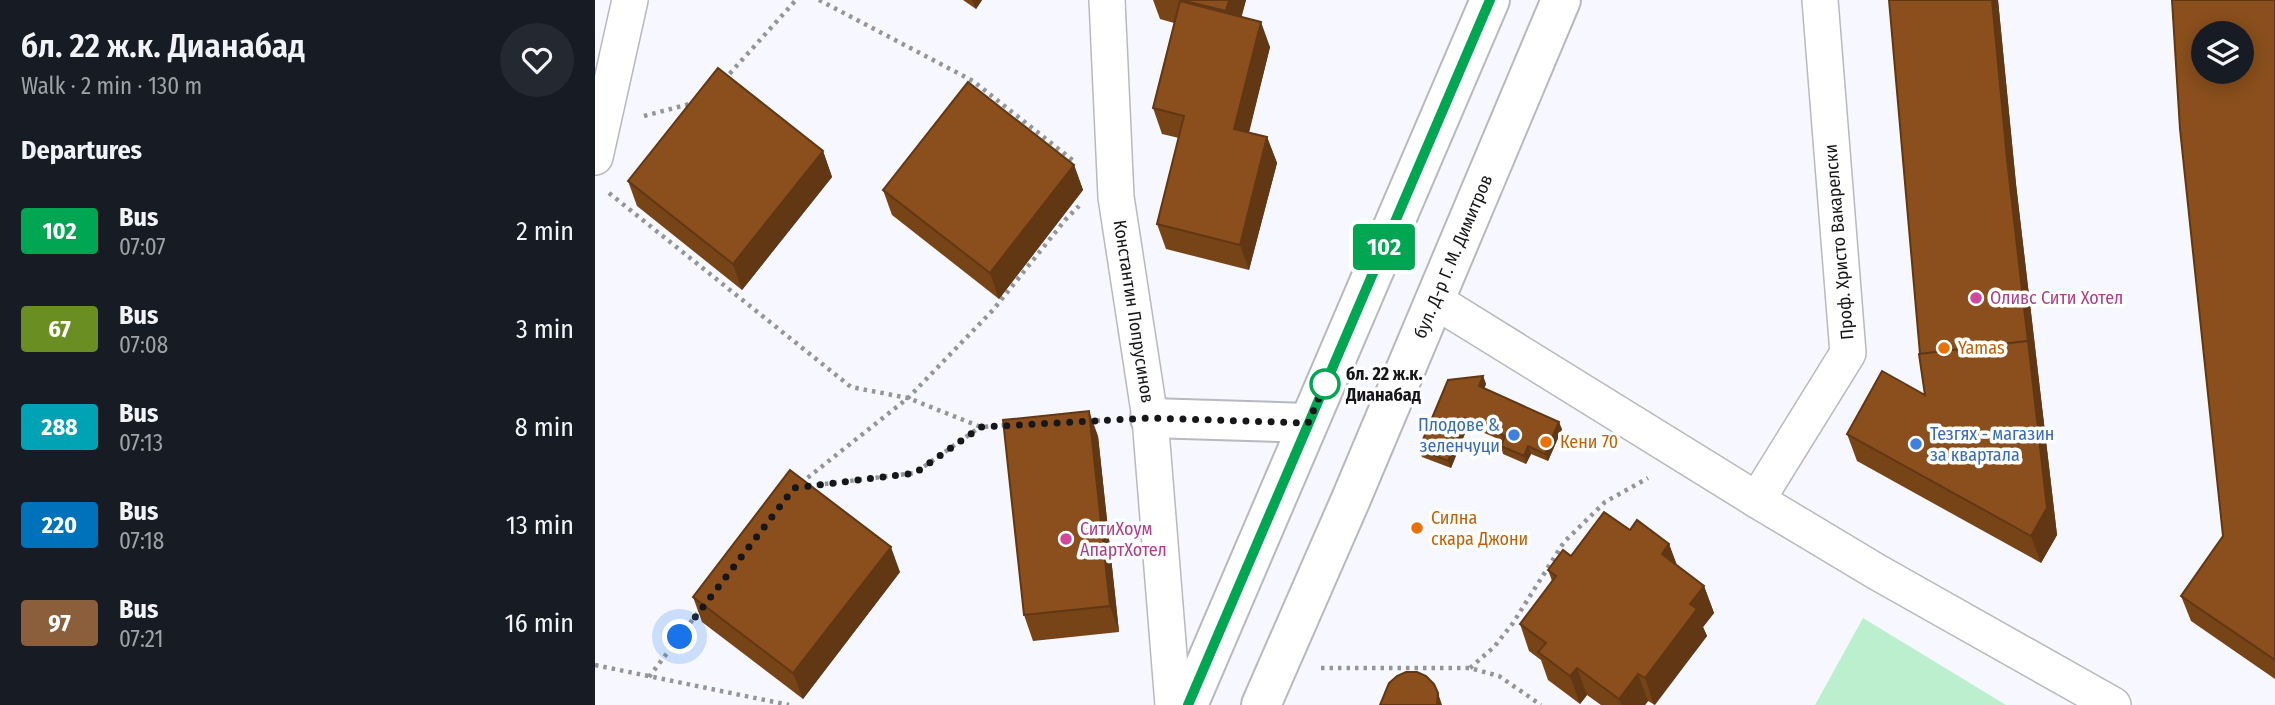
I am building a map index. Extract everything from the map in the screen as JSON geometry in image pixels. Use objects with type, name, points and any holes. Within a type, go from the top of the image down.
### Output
[{"type":"main road","points":[[1188,705],[1490,0]]},
{"type":"main road","name":"бул. Д-р Г. М. Димитров","points":[[1261,705],[1561,0]]},
{"type":"main road","points":[[1150,418],[1308,423]]},
{"type":"street","points":[[598,142],[630,0]]},
{"type":"street","name":"Константин Попрусинов","points":[[1107,0],[1116,197],[1150,418],[1173,705]]},
{"type":"street","name":"Проф. Христо Вакарелски","points":[[1757,500],[1848,353],[1819,0]]},
{"type":"street","points":[[1434,300],[1877,572],[2113,705]]},
{"type":"path","points":[[716,89],[796,0]]},
{"type":"path","points":[[819,0],[973,81],[1080,166]]},
{"type":"path","points":[[598,142],[694,103]]},
{"type":"path","points":[[606,190],[851,387],[908,398],[981,427],[1020,425]]},
{"type":"path","points":[[981,427],[915,473],[794,488],[908,398],[993,310],[1066,219],[1084,201]]},
{"type":"path","points":[[1085,421],[1150,418]]},
{"type":"path","points":[[1470,668],[1494,647],[1513,623],[1564,542],[1605,502],[1690,458]]},
{"type":"path","points":[[649,677],[707,601]]},
{"type":"path","points":[[595,665],[789,705]]},
{"type":"path","points":[[1317,668],[1470,668],[1499,676],[1541,705]]},
{"type":"green space","points":[[1863,618],[2006,705],[1815,705]]},
{"type":"building","points":[[1181,0],[1229,0],[1226,11]]},
{"type":"building","points":[[1889,0],[1992,0],[2028,341],[1920,354]]},
{"type":"building","points":[[2172,0],[2275,0],[2275,660],[2181,596],[2223,536],[2180,129]]},
{"type":"building","points":[[1180,1],[1261,22],[1234,129],[1267,137],[1240,245],[1157,224],[1184,116],[1153,108]]},
{"type":"building","points":[[718,68],[823,151],[733,264],[628,181]]},
{"type":"building","points":[[968,82],[1074,165],[990,273],[883,190]]},
{"type":"building","points":[[2028,341],[2047,508],[2031,536],[1847,434],[1882,371],[1925,395],[1919,354]]},
{"type":"building","points":[[1483,376],[1479,386],[1559,422],[1545,454],[1528,446],[1524,456],[1501,446],[1505,436],[1465,418],[1448,461],[1419,449],[1448,380]]},
{"type":"building","name":"СитиХоум АпартХотел","points":[[1089,411],[1110,606],[1024,615],[1003,420]]},
{"type":"building","points":[[790,470],[891,547],[793,673],[693,597]]},
{"type":"building","points":[[1604,512],[1630,530],[1637,520],[1669,544],[1662,554],[1704,586],[1690,604],[1697,609],[1645,678],[1638,674],[1619,699],[1577,668],[1570,676],[1538,652],[1546,643],[1520,624],[1556,576],[1548,570],[1563,550],[1571,556]]},
{"type":"building","points":[[1406,672],[1417,672],[1434,684],[1438,693],[1437,705],[1380,705],[1389,683]]},
{"type":"bus line","name":"102","points":[[1188,705],[1490,0]]},
{"type":"place","name":"Оливс Сити Хотел","points":[[1976,298]]},
{"type":"place","name":"Yamas","points":[[1944,348]]},
{"type":"place","name":"бл. 22 ж.к. Дианабад","points":[[1325,384]]},
{"type":"place","name":"Плодове & зеленчуци","points":[[1514,435]]},
{"type":"place","name":"Кени 70","points":[[1546,442]]},
{"type":"place","name":"Тезгях - магазин за квартала","points":[[1916,444]]},
{"type":"place","name":"Силна скара Джони","points":[[1417,528]]},
{"type":"place","name":"СитиХоум АпартХотел","points":[[1066,539]]},
{"type":"route","points":[[680,637],[794,488],[915,473],[981,427],[1150,418],[1308,423],[1330,373],[1325,384]]}]
